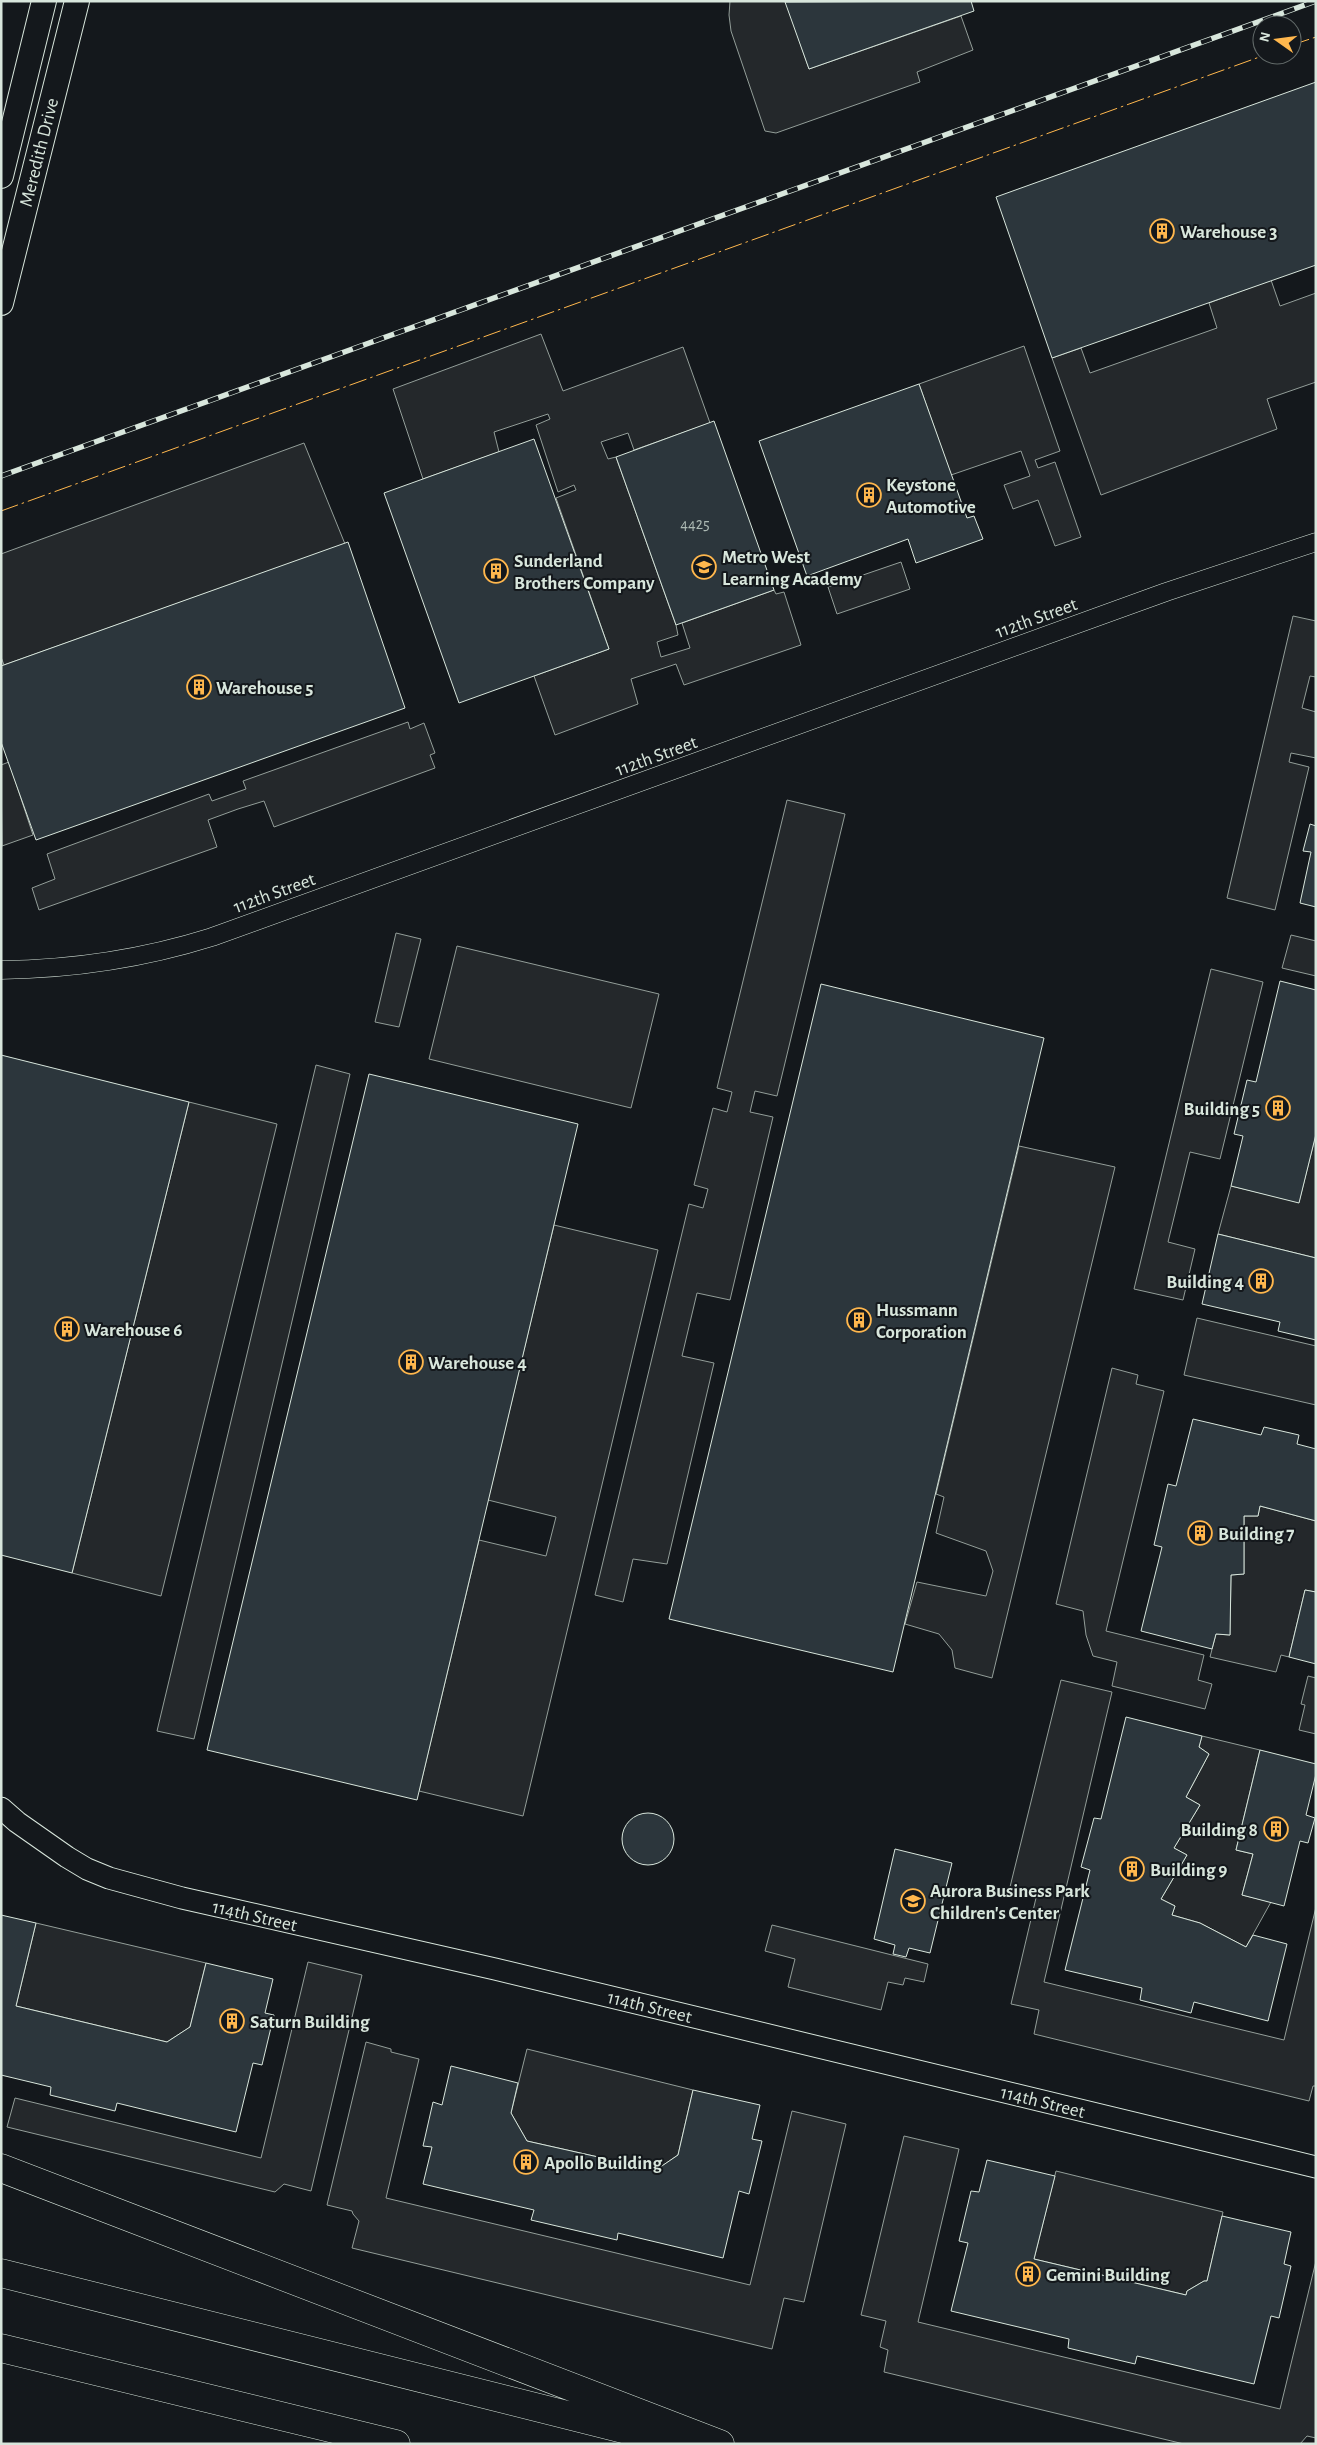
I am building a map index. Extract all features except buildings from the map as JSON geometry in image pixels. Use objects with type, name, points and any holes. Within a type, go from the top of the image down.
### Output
[{"type":"highway","points":[[1,2168],[720,2444]]},
{"type":"highway","points":[[1,2273],[682,2444]]},
{"type":"highway","points":[[1,2348],[396,2444]]},
{"type":"main road","name":"Meredith Drive","points":[[1,176],[44,1]]},
{"type":"main road","name":"Meredith Drive","points":[[1,303],[77,1]]},
{"type":"street","name":"112th Street","points":[[1,970],[52,970],[115,962],[195,942],[1166,592],[1316,542]]},
{"type":"street","name":"114th Street","points":[[1,1808],[17,1822],[87,1869],[109,1878],[182,1898],[505,1971],[1316,2167]]},
{"type":"shaded area","points":[[730,1],[787,1],[809,69],[961,16],[973,50],[917,72],[920,82],[776,133],[765,131],[731,31]]},
{"type":"shaded area","points":[[1271,280],[1280,306],[1316,293],[1316,382],[1267,399],[1277,429],[1101,495],[1052,358],[1081,348],[1090,373],[1217,328],[1209,303]]},
{"type":"shaded area","points":[[541,334],[563,391],[683,347],[710,423],[634,450],[628,433],[601,442],[608,459],[616,457],[676,625],[678,635],[657,642],[661,657],[690,648],[682,623],[774,590],[776,594],[784,592],[801,645],[684,685],[676,664],[631,679],[638,704],[555,735],[534,676],[609,649],[556,498],[576,490],[574,485],[558,492],[536,425],[550,419],[548,414],[494,432],[499,452],[423,479],[393,389]]},
{"type":"shaded area","points":[[1024,346],[1060,451],[1035,460],[1038,468],[1055,462],[1081,537],[1055,546],[1038,500],[1013,509],[1004,485],[1030,476],[1021,451],[951,475],[919,384]]},
{"type":"shaded area","points":[[304,443],[345,544],[4,665],[1,657],[1,554]]},
{"type":"shaded area","points":[[901,562],[910,589],[837,614],[828,587]]},
{"type":"shaded area","points":[[1293,616],[1316,621],[1316,677],[1310,676],[1302,708],[1316,712],[1316,758],[1291,753],[1289,762],[1309,767],[1275,910],[1227,898]]},
{"type":"shaded area","points":[[408,722],[410,729],[424,723],[435,753],[430,755],[435,768],[274,827],[264,801],[238,809],[208,820],[217,847],[39,910],[32,888],[55,879],[47,854],[209,794],[212,801],[246,789],[243,781]]},
{"type":"shaded area","points":[[9,762],[33,835],[2,846],[1,765]]},
{"type":"shaded area","points":[[787,800],[845,814],[777,1096],[755,1091],[750,1112],[773,1117],[730,1300],[697,1293],[682,1356],[714,1363],[667,1564],[633,1559],[623,1602],[595,1595],[689,1204],[703,1208],[708,1189],[694,1185],[713,1108],[727,1112],[732,1092],[717,1088]]},
{"type":"shaded area","points":[[396,933],[421,939],[399,1027],[375,1022]]},
{"type":"shaded area","points":[[1291,935],[1316,941],[1316,976],[1282,968]]},
{"type":"shaded area","points":[[457,946],[659,994],[631,1108],[429,1059]]},
{"type":"shaded area","points":[[1211,969],[1263,982],[1220,1159],[1190,1152],[1168,1242],[1195,1249],[1183,1300],[1134,1289]]},
{"type":"shaded area","points":[[316,1065],[350,1074],[194,1739],[157,1731]]},
{"type":"shaded area","points":[[189,1102],[277,1124],[161,1596],[72,1573]]},
{"type":"shaded area","points":[[1316,1134],[1316,1258],[1218,1234],[1231,1186],[1299,1202]]},
{"type":"shaded area","points":[[1019,1146],[1115,1167],[992,1678],[955,1668],[952,1650],[939,1634],[905,1624],[917,1582],[986,1596],[993,1571],[986,1551],[936,1533],[944,1497],[936,1494]]},
{"type":"shaded area","points":[[554,1225],[658,1250],[523,1816],[419,1791],[479,1540],[546,1556],[556,1517],[488,1500]]},
{"type":"shaded area","points":[[1197,1318],[1316,1346],[1316,1405],[1184,1375]]},
{"type":"shaded area","points":[[1112,1368],[1138,1375],[1136,1384],[1164,1391],[1106,1631],[1204,1655],[1198,1680],[1212,1684],[1205,1709],[1112,1686],[1117,1662],[1093,1656],[1086,1635],[1083,1611],[1056,1604]]},
{"type":"shaded area","points":[[1260,1506],[1316,1521],[1316,1592],[1305,1590],[1289,1657],[1281,1655],[1276,1672],[1210,1657],[1216,1634],[1230,1635],[1231,1575],[1244,1574],[1244,1516],[1258,1516]]},
{"type":"shaded area","points":[[1308,1676],[1316,1678],[1316,1734],[1299,1730],[1305,1705],[1301,1704]]},
{"type":"shaded area","points":[[1061,1680],[1112,1692],[1044,1982],[1284,2040],[1316,1907],[1316,2086],[1313,2086],[1309,2101],[1034,2034],[1039,2010],[1011,2004],[1036,1898],[1009,1891]]},
{"type":"shaded area","points":[[1202,1736],[1260,1750],[1236,1850],[1253,1854],[1242,1895],[1271,1902],[1246,1947],[1200,1923],[1172,1915],[1175,1906],[1161,1899],[1187,1855],[1174,1848],[1200,1805],[1186,1797],[1209,1754],[1199,1747]]},
{"type":"shaded area","points":[[36,1923],[206,1963],[190,2027],[167,2042],[16,2006]]},
{"type":"shaded area","points":[[772,1925],[928,1964],[924,1982],[905,1978],[903,1985],[888,1982],[881,2010],[788,1987],[795,1959],[765,1951]]},
{"type":"shaded area","points":[[308,1962],[362,1975],[311,2191],[284,2184],[275,2192],[7,2127],[15,2098],[261,2158]]},
{"type":"shaded area","points":[[366,2042],[391,2049],[391,2052],[419,2059],[386,2198],[750,2285],[792,2111],[846,2124],[804,2302],[784,2298],[772,2349],[352,2248],[359,2221],[352,2211],[327,2205]]},
{"type":"shaded area","points":[[527,2049],[693,2090],[678,2155],[656,2170],[527,2141],[511,2113]]},
{"type":"shaded area","points":[[904,2136],[959,2149],[918,2322],[1280,2409],[1316,2261],[1316,2438],[1307,2436],[1300,2444],[1184,2444],[884,2372],[888,2350],[880,2347],[886,2321],[861,2315]]},
{"type":"shaded area","points":[[1056,2171],[1223,2212],[1207,2281],[1187,2291],[1186,2295],[1034,2259]]},
{"type":"railway","points":[[1,476],[1316,1]]},
{"type":"power","points":[[1302,42],[1316,37]]},
{"type":"power","points":[[1,511],[1252,60]]},
{"type":"place","name":"Warehouse 3","points":[[1162,231]]},
{"type":"place","name":"Keystone Automotive","points":[[869,495]]},
{"type":"place","name":"Metro West Learning Academy","points":[[704,567]]},
{"type":"place","name":"Sunderland Brothers Company","points":[[496,571]]},
{"type":"place","name":"Warehouse 5","points":[[199,687]]},
{"type":"place","name":"Building 5","points":[[1278,1108]]},
{"type":"place","name":"Building 4","points":[[1261,1281]]},
{"type":"place","name":"Hussmann Corporation","points":[[859,1320]]},
{"type":"place","name":"Warehouse 6","points":[[67,1329]]},
{"type":"place","name":"Warehouse 4","points":[[411,1362]]},
{"type":"place","name":"Building 7","points":[[1200,1533]]},
{"type":"place","name":"Building 8","points":[[1276,1829]]},
{"type":"place","name":"Building 9","points":[[1132,1869]]},
{"type":"place","name":"Aurora Business Park Children's Center","points":[[913,1901]]},
{"type":"place","name":"Saturn Building","points":[[232,2021]]},
{"type":"place","name":"Apollo Building","points":[[526,2162]]},
{"type":"place","name":"Gemini Building","points":[[1028,2274]]}]
